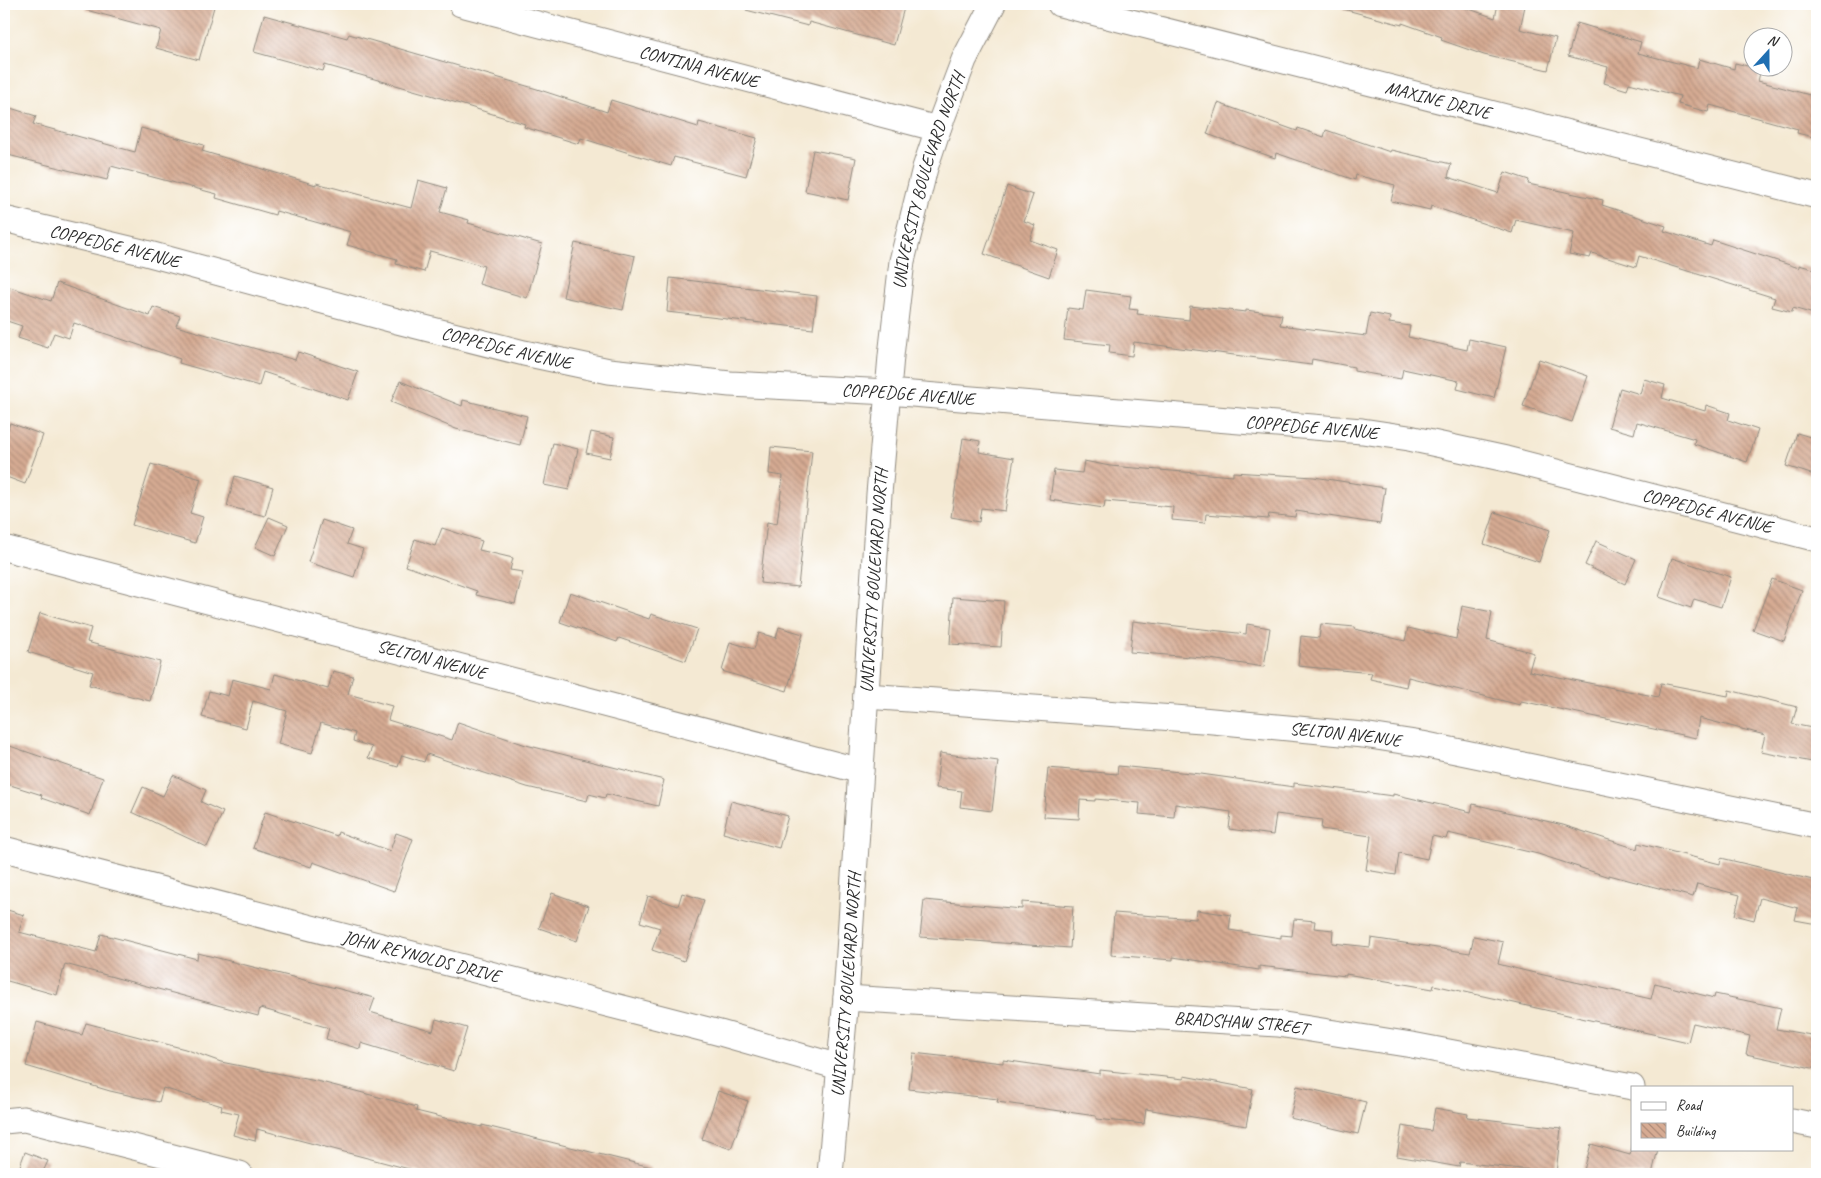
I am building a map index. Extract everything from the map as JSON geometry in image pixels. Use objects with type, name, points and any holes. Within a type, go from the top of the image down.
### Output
[{"type":"street","name":"CONTINA AVENUE","points":[[460,4],[938,129]]},
{"type":"street","name":"UNIVERSITY BOULEVARD NORTH","points":[[830,1174],[846,998],[888,392],[902,261],[925,168],[938,129],[964,60],[993,4]]},
{"type":"street","name":"MAXINE DRIVE","points":[[1060,4],[1817,196]]},
{"type":"street","name":"COPPEDGE AVENUE","points":[[4,219],[142,252],[397,321],[524,353],[609,371],[730,384],[888,392],[1315,426],[1399,436],[1506,459],[1817,539]]},
{"type":"street","name":"SELTON AVENUE","points":[[4,548],[861,770]]},
{"type":"street","name":"SELTON AVENUE","points":[[866,696],[1202,720],[1363,735],[1422,744],[1817,826]]},
{"type":"street","name":"JOHN REYNOLDS DRIVE","points":[[4,849],[720,1033],[839,1067]]},
{"type":"street","name":"BRADSHAW STREET","points":[[846,998],[1278,1024],[1412,1045],[1631,1087]]},
{"type":"street","points":[[4,1121],[24,1119],[240,1174]]},
{"type":"street","points":[[1794,1120],[1817,1126]]},
{"type":"building","points":[[87,4],[204,4],[214,7],[199,60],[156,48],[161,30],[86,10]]},
{"type":"building","points":[[747,4],[905,4],[894,45],[809,22],[808,26],[746,10]]},
{"type":"building","points":[[1344,4],[1455,4],[1495,18],[1498,4],[1525,6],[1520,29],[1556,38],[1548,70],[1484,55],[1441,40],[1442,37],[1402,23],[1402,25],[1343,9]]},
{"type":"building","points":[[264,15],[347,38],[349,34],[537,89],[607,112],[611,100],[698,127],[699,122],[757,138],[746,176],[674,157],[671,166],[581,138],[579,144],[524,127],[525,124],[431,95],[325,65],[323,71],[254,52]]},
{"type":"building","points":[[1577,23],[1641,42],[1638,53],[1697,68],[1699,59],[1734,69],[1735,63],[1744,65],[1744,78],[1759,78],[1758,81],[1817,97],[1817,138],[1797,133],[1798,129],[1710,105],[1708,112],[1678,104],[1680,96],[1629,83],[1627,90],[1604,83],[1608,67],[1568,56]]},
{"type":"building","points":[[1218,103],[1297,131],[1298,128],[1324,137],[1326,130],[1390,152],[1391,150],[1451,164],[1448,177],[1498,193],[1505,172],[1529,180],[1528,184],[1603,200],[1602,205],[1666,226],[1664,231],[1711,246],[1713,240],[1799,268],[1799,265],[1817,270],[1817,315],[1793,308],[1792,312],[1772,307],[1775,298],[1639,256],[1636,267],[1592,253],[1590,258],[1569,254],[1574,233],[1516,220],[1512,233],[1431,206],[1430,210],[1391,201],[1395,185],[1356,175],[1355,180],[1276,153],[1275,158],[1207,134]]},
{"type":"building","points":[[4,106],[36,116],[33,124],[135,152],[141,128],[204,145],[202,151],[316,185],[316,183],[411,208],[418,180],[447,188],[440,212],[469,220],[468,223],[542,244],[527,298],[479,284],[484,266],[430,251],[424,272],[396,264],[397,259],[347,245],[351,232],[276,211],[275,215],[216,198],[217,194],[111,166],[107,180],[4,154]]},
{"type":"building","points":[[813,150],[856,158],[848,200],[805,191]]},
{"type":"building","points":[[1007,186],[1033,195],[1024,221],[1035,225],[1030,240],[1058,250],[1049,277],[984,254]]},
{"type":"building","points":[[575,243],[635,256],[623,310],[563,297]]},
{"type":"building","points":[[670,278],[817,296],[813,329],[667,312]]},
{"type":"building","points":[[57,283],[150,316],[153,307],[180,316],[176,326],[295,360],[298,352],[358,372],[348,400],[263,372],[259,386],[179,363],[180,359],[74,323],[69,338],[54,333],[48,348],[18,338],[22,326],[4,320],[4,304],[10,287],[51,301]]},
{"type":"building","points":[[1086,290],[1131,296],[1129,309],[1138,310],[1137,314],[1189,320],[1190,306],[1246,312],[1246,310],[1282,315],[1280,325],[1366,336],[1370,313],[1390,317],[1389,323],[1410,326],[1408,337],[1467,350],[1469,339],[1506,347],[1494,398],[1457,389],[1459,381],[1403,369],[1401,379],[1354,371],[1354,367],[1312,359],[1311,365],[1134,342],[1132,356],[1109,353],[1110,345],[1064,340],[1068,308],[1083,310]]},
{"type":"building","points":[[1539,359],[1588,376],[1572,422],[1523,406]]},
{"type":"building","points":[[1644,379],[1665,385],[1662,398],[1705,411],[1706,405],[1730,413],[1728,420],[1758,430],[1747,462],[1694,444],[1695,439],[1637,422],[1634,434],[1609,427],[1620,388],[1640,394]]},
{"type":"building","points":[[400,381],[462,406],[463,400],[527,416],[520,445],[456,429],[391,402]]},
{"type":"building","points":[[10,423],[43,435],[25,484],[4,476],[4,441]]},
{"type":"building","points":[[591,432],[614,437],[610,458],[586,453]]},
{"type":"building","points":[[1797,433],[1817,439],[1817,476],[1786,466]]},
{"type":"building","points":[[963,438],[980,441],[979,452],[1014,458],[1005,511],[981,508],[979,522],[951,517]]},
{"type":"building","points":[[553,443],[578,449],[569,490],[544,485]]},
{"type":"building","points":[[771,447],[812,451],[798,587],[760,583],[767,522],[777,524],[783,476],[769,474]]},
{"type":"building","points":[[1084,461],[1110,466],[1233,476],[1233,472],[1314,477],[1385,488],[1380,524],[1296,511],[1295,517],[1269,514],[1268,519],[1206,514],[1205,523],[1172,520],[1173,507],[1105,501],[1104,508],[1050,500],[1054,470],[1082,473]]},
{"type":"building","points":[[151,464],[201,479],[190,513],[203,517],[195,543],[132,525]]},
{"type":"building","points":[[235,476],[273,487],[265,516],[227,506]]},
{"type":"building","points":[[1495,512],[1550,530],[1539,562],[1484,544]]},
{"type":"building","points":[[269,517],[288,525],[275,556],[255,547]]},
{"type":"building","points":[[322,520],[352,530],[347,544],[363,549],[354,577],[308,562]]},
{"type":"building","points":[[442,528],[482,541],[479,550],[513,558],[510,570],[523,572],[515,604],[476,595],[477,591],[406,566],[415,539],[435,546]]},
{"type":"building","points":[[1596,541],[1636,559],[1625,584],[1585,565]]},
{"type":"building","points":[[1672,558],[1731,577],[1721,607],[1694,599],[1691,608],[1659,597]]},
{"type":"building","points":[[1772,579],[1802,590],[1784,641],[1753,630]]},
{"type":"building","points":[[570,592],[649,619],[651,614],[697,629],[686,661],[619,638],[617,642],[560,622]]},
{"type":"building","points":[[953,597],[1004,601],[1001,647],[950,644]]},
{"type":"building","points":[[1462,606],[1492,612],[1487,640],[1534,653],[1529,671],[1658,697],[1661,683],[1728,696],[1729,690],[1797,707],[1792,724],[1817,729],[1817,763],[1761,752],[1765,735],[1699,718],[1696,738],[1521,701],[1520,705],[1408,677],[1406,687],[1370,679],[1372,673],[1298,666],[1301,636],[1319,638],[1321,624],[1355,627],[1355,629],[1405,641],[1408,628],[1456,639]]},
{"type":"building","points":[[40,613],[91,628],[87,642],[160,662],[150,701],[89,685],[93,672],[28,652]]},
{"type":"building","points":[[1133,621],[1246,634],[1247,624],[1270,628],[1264,667],[1203,658],[1130,652]]},
{"type":"building","points":[[779,627],[803,634],[787,691],[722,671],[730,642],[754,649],[759,633],[776,638]]},
{"type":"building","points":[[333,671],[353,676],[348,694],[392,706],[388,720],[452,740],[458,722],[526,745],[664,780],[658,806],[606,794],[605,798],[589,794],[587,801],[527,787],[427,754],[424,762],[402,755],[398,767],[368,758],[372,747],[353,741],[355,733],[321,723],[312,753],[278,744],[287,711],[253,701],[246,728],[202,717],[209,691],[228,696],[232,679],[271,689],[275,674],[328,689]]},
{"type":"building","points":[[4,744],[103,778],[90,815],[41,798],[42,795],[4,783]]},
{"type":"building","points":[[940,753],[998,761],[992,811],[960,807],[962,791],[936,788]]},
{"type":"building","points":[[1118,766],[1201,774],[1294,787],[1294,783],[1393,796],[1393,794],[1471,812],[1473,804],[1563,825],[1637,849],[1638,843],[1720,864],[1721,858],[1817,881],[1817,924],[1795,920],[1798,908],[1760,898],[1754,920],[1735,915],[1740,895],[1697,884],[1693,897],[1609,875],[1609,877],[1538,854],[1448,833],[1446,839],[1432,836],[1427,859],[1399,853],[1396,875],[1366,870],[1371,836],[1321,829],[1322,820],[1276,814],[1273,835],[1229,829],[1231,812],[1175,804],[1174,817],[1139,814],[1140,803],[1095,799],[1095,801],[1080,800],[1079,819],[1044,817],[1048,768],[1117,774]]},
{"type":"building","points":[[173,775],[206,790],[201,802],[223,812],[207,847],[132,812],[143,787],[163,796]]},
{"type":"building","points":[[731,801],[788,816],[779,848],[723,833]]},
{"type":"building","points":[[265,812],[337,836],[338,832],[390,851],[396,833],[413,839],[394,891],[313,862],[311,867],[253,848]]},
{"type":"building","points":[[552,893],[589,906],[577,941],[539,928]]},
{"type":"building","points":[[682,893],[704,900],[684,961],[652,950],[660,928],[640,922],[648,896],[678,906]]},
{"type":"building","points":[[924,900],[1022,909],[1022,902],[1073,906],[1070,948],[920,937]]},
{"type":"building","points":[[4,909],[24,915],[19,932],[96,952],[101,934],[197,959],[198,953],[375,998],[370,1012],[433,1031],[436,1019],[467,1028],[454,1071],[361,1043],[360,1049],[326,1039],[329,1028],[260,1008],[258,1016],[65,964],[57,995],[4,980]]},
{"type":"building","points":[[1197,910],[1231,915],[1229,930],[1281,938],[1281,935],[1292,936],[1294,919],[1315,921],[1314,928],[1333,930],[1332,943],[1370,947],[1371,938],[1470,953],[1474,936],[1503,942],[1498,964],[1526,971],[1651,999],[1655,983],[1714,998],[1715,994],[1781,1008],[1776,1029],[1817,1036],[1817,1069],[1746,1054],[1750,1036],[1693,1023],[1688,1042],[1434,985],[1433,989],[1346,974],[1346,976],[1259,966],[1259,970],[1173,957],[1173,960],[1111,955],[1114,913],[1196,919]]},
{"type":"building","points":[[37,1022],[82,1035],[86,1023],[185,1049],[221,1062],[321,1082],[417,1107],[416,1111],[482,1127],[482,1125],[651,1167],[650,1174],[428,1174],[257,1129],[255,1141],[233,1135],[239,1114],[221,1110],[222,1106],[163,1088],[159,1102],[110,1091],[26,1066]]},
{"type":"building","points":[[913,1053],[1003,1063],[1003,1060],[1100,1074],[1100,1070],[1184,1079],[1184,1076],[1253,1089],[1246,1126],[1146,1109],[1144,1124],[1096,1119],[1096,1116],[997,1102],[998,1099],[909,1089]]},
{"type":"building","points":[[1297,1086],[1366,1102],[1358,1134],[1290,1118]]},
{"type":"building","points":[[718,1091],[748,1101],[731,1149],[702,1139]]},
{"type":"building","points":[[1435,1108],[1468,1114],[1467,1117],[1561,1128],[1556,1173],[1460,1162],[1459,1167],[1397,1156],[1402,1126],[1431,1131]]},
{"type":"building","points":[[1591,1144],[1630,1155],[1632,1150],[1658,1150],[1652,1174],[1583,1174]]},
{"type":"building","points":[[25,1152],[48,1161],[42,1174],[17,1174]]}]
